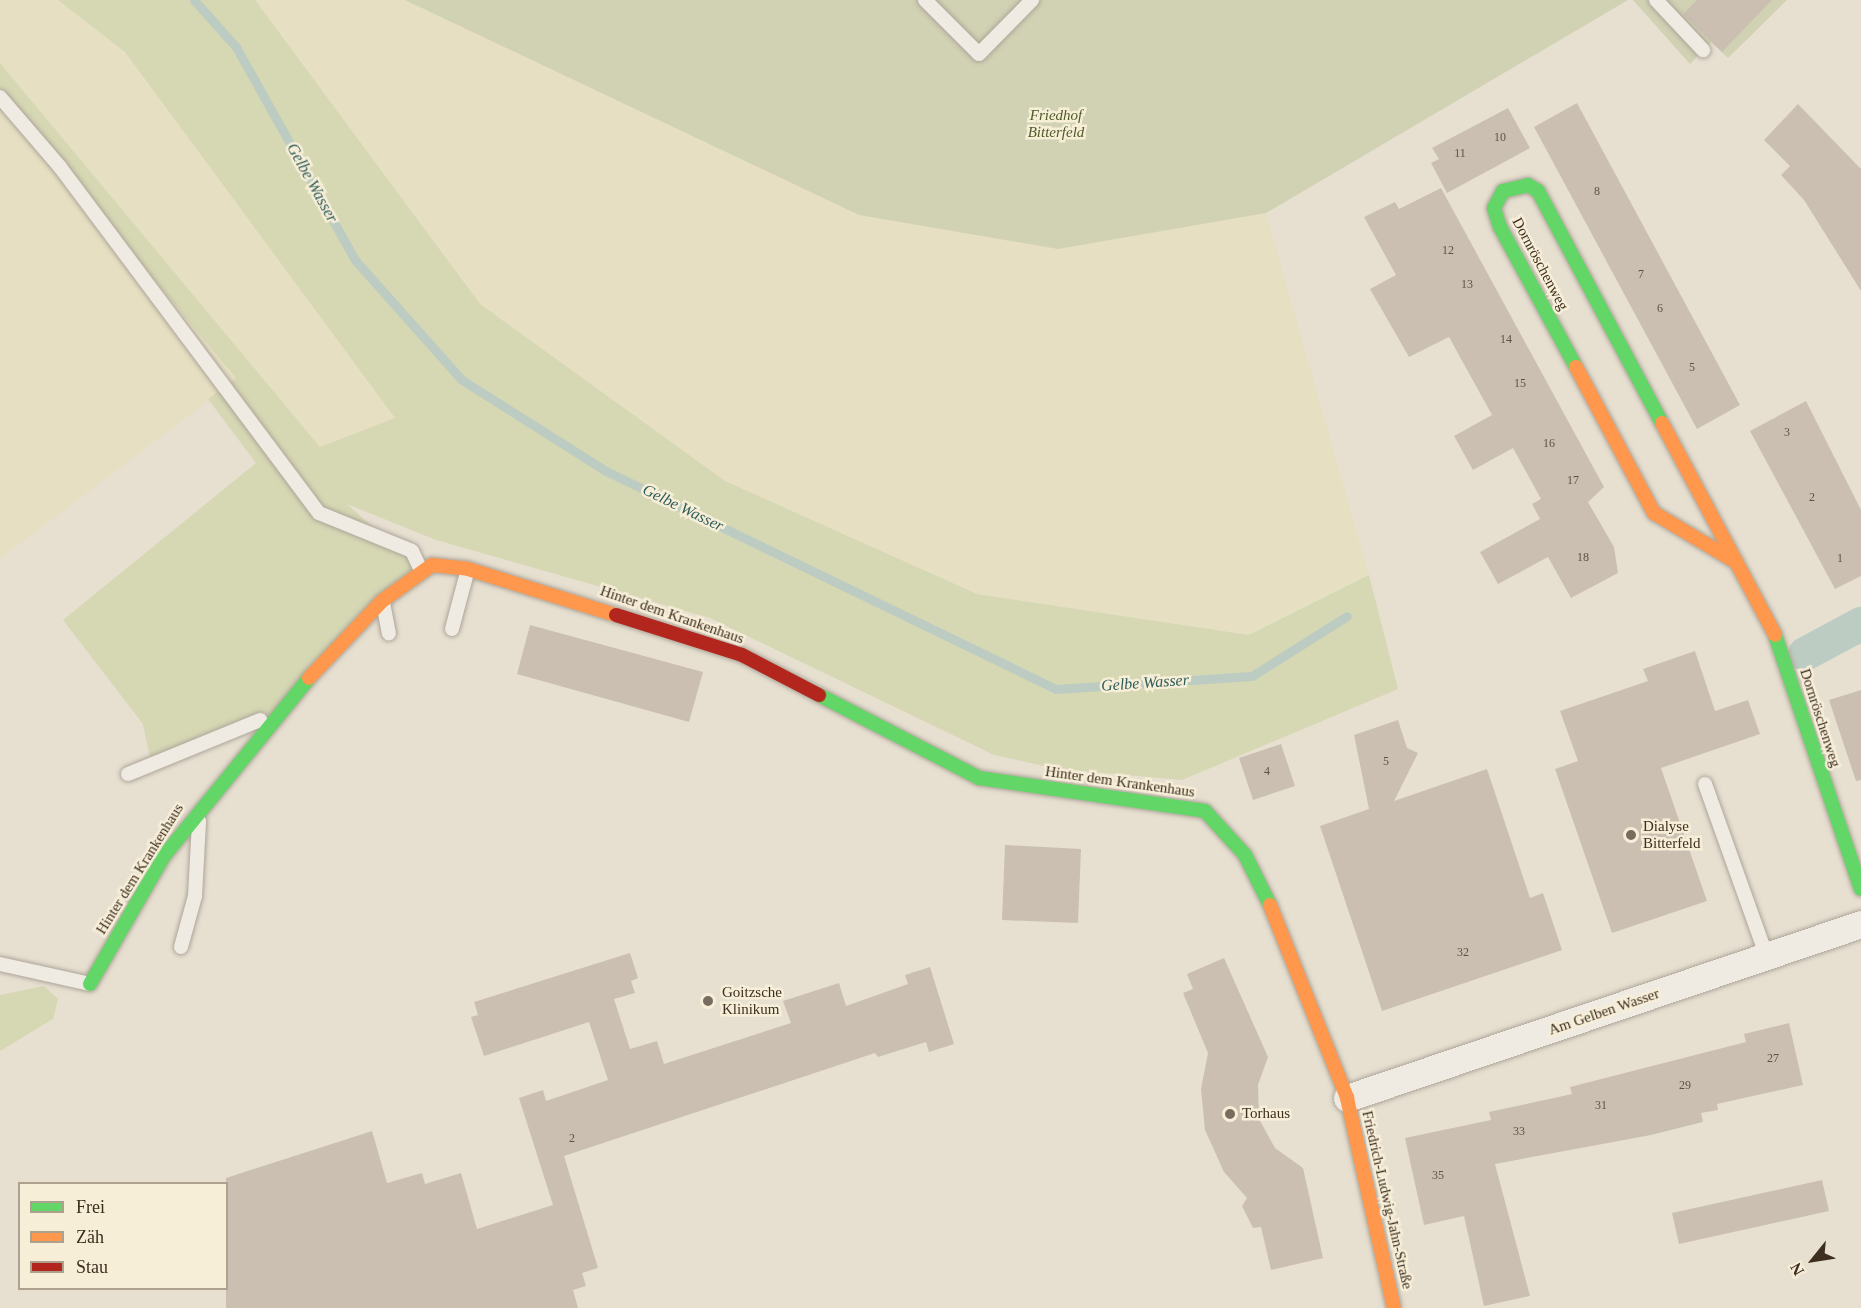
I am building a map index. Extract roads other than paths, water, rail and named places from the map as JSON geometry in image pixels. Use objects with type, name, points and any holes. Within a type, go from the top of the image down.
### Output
[{"type":"street","name":"Dornröschenweg","points":[[1736,562],[1654,513],[1500,227],[1494,208],[1503,191],[1528,185],[1538,191],[1774,633],[1861,889]]},
{"type":"street","name":"Hinter dem Krankenhaus","points":[[90,984],[200,804],[275,714],[382,601],[421,570],[432,565],[468,568],[742,655],[979,778],[1206,811],[1245,855],[1269,902],[1347,1098]]},
{"type":"street","name":"Am Gelben Wasser","points":[[1347,1098],[1861,924]]},
{"type":"street","name":"Friedrich-Ludwig-Jahn-Straße","points":[[1347,1098],[1394,1308]]},
{"type":"lane","points":[[925,0],[979,54],[1032,0]]},
{"type":"lane","points":[[1656,0],[1703,50]]},
{"type":"lane","points":[[0,97],[60,167],[318,513],[412,551],[421,570]]},
{"type":"lane","points":[[452,629],[468,568]]},
{"type":"lane","points":[[382,601],[389,633]]},
{"type":"lane","points":[[128,774],[275,714]]},
{"type":"lane","points":[[1705,784],[1767,957]]},
{"type":"lane","points":[[181,947],[195,896],[200,804]]},
{"type":"lane","points":[[0,964],[90,984]]},
{"type":"waterway","name":"Gelbe Wasser","points":[[194,0],[236,47],[355,260],[462,380],[606,471],[1056,689],[1252,676],[1347,616]]},
{"type":"waterway","points":[[1805,654],[1861,624]]},
{"type":"place","name":"Dialyse Bitterfeld","points":[[1631,835]]},
{"type":"place","name":"Goitzsche Klinikum","points":[[708,1001]]},
{"type":"place","name":"Torhaus","points":[[1230,1114]]},
{"type":"park label","name":"Friedhof Bitterfeld","points":[[1056,124]]}]
